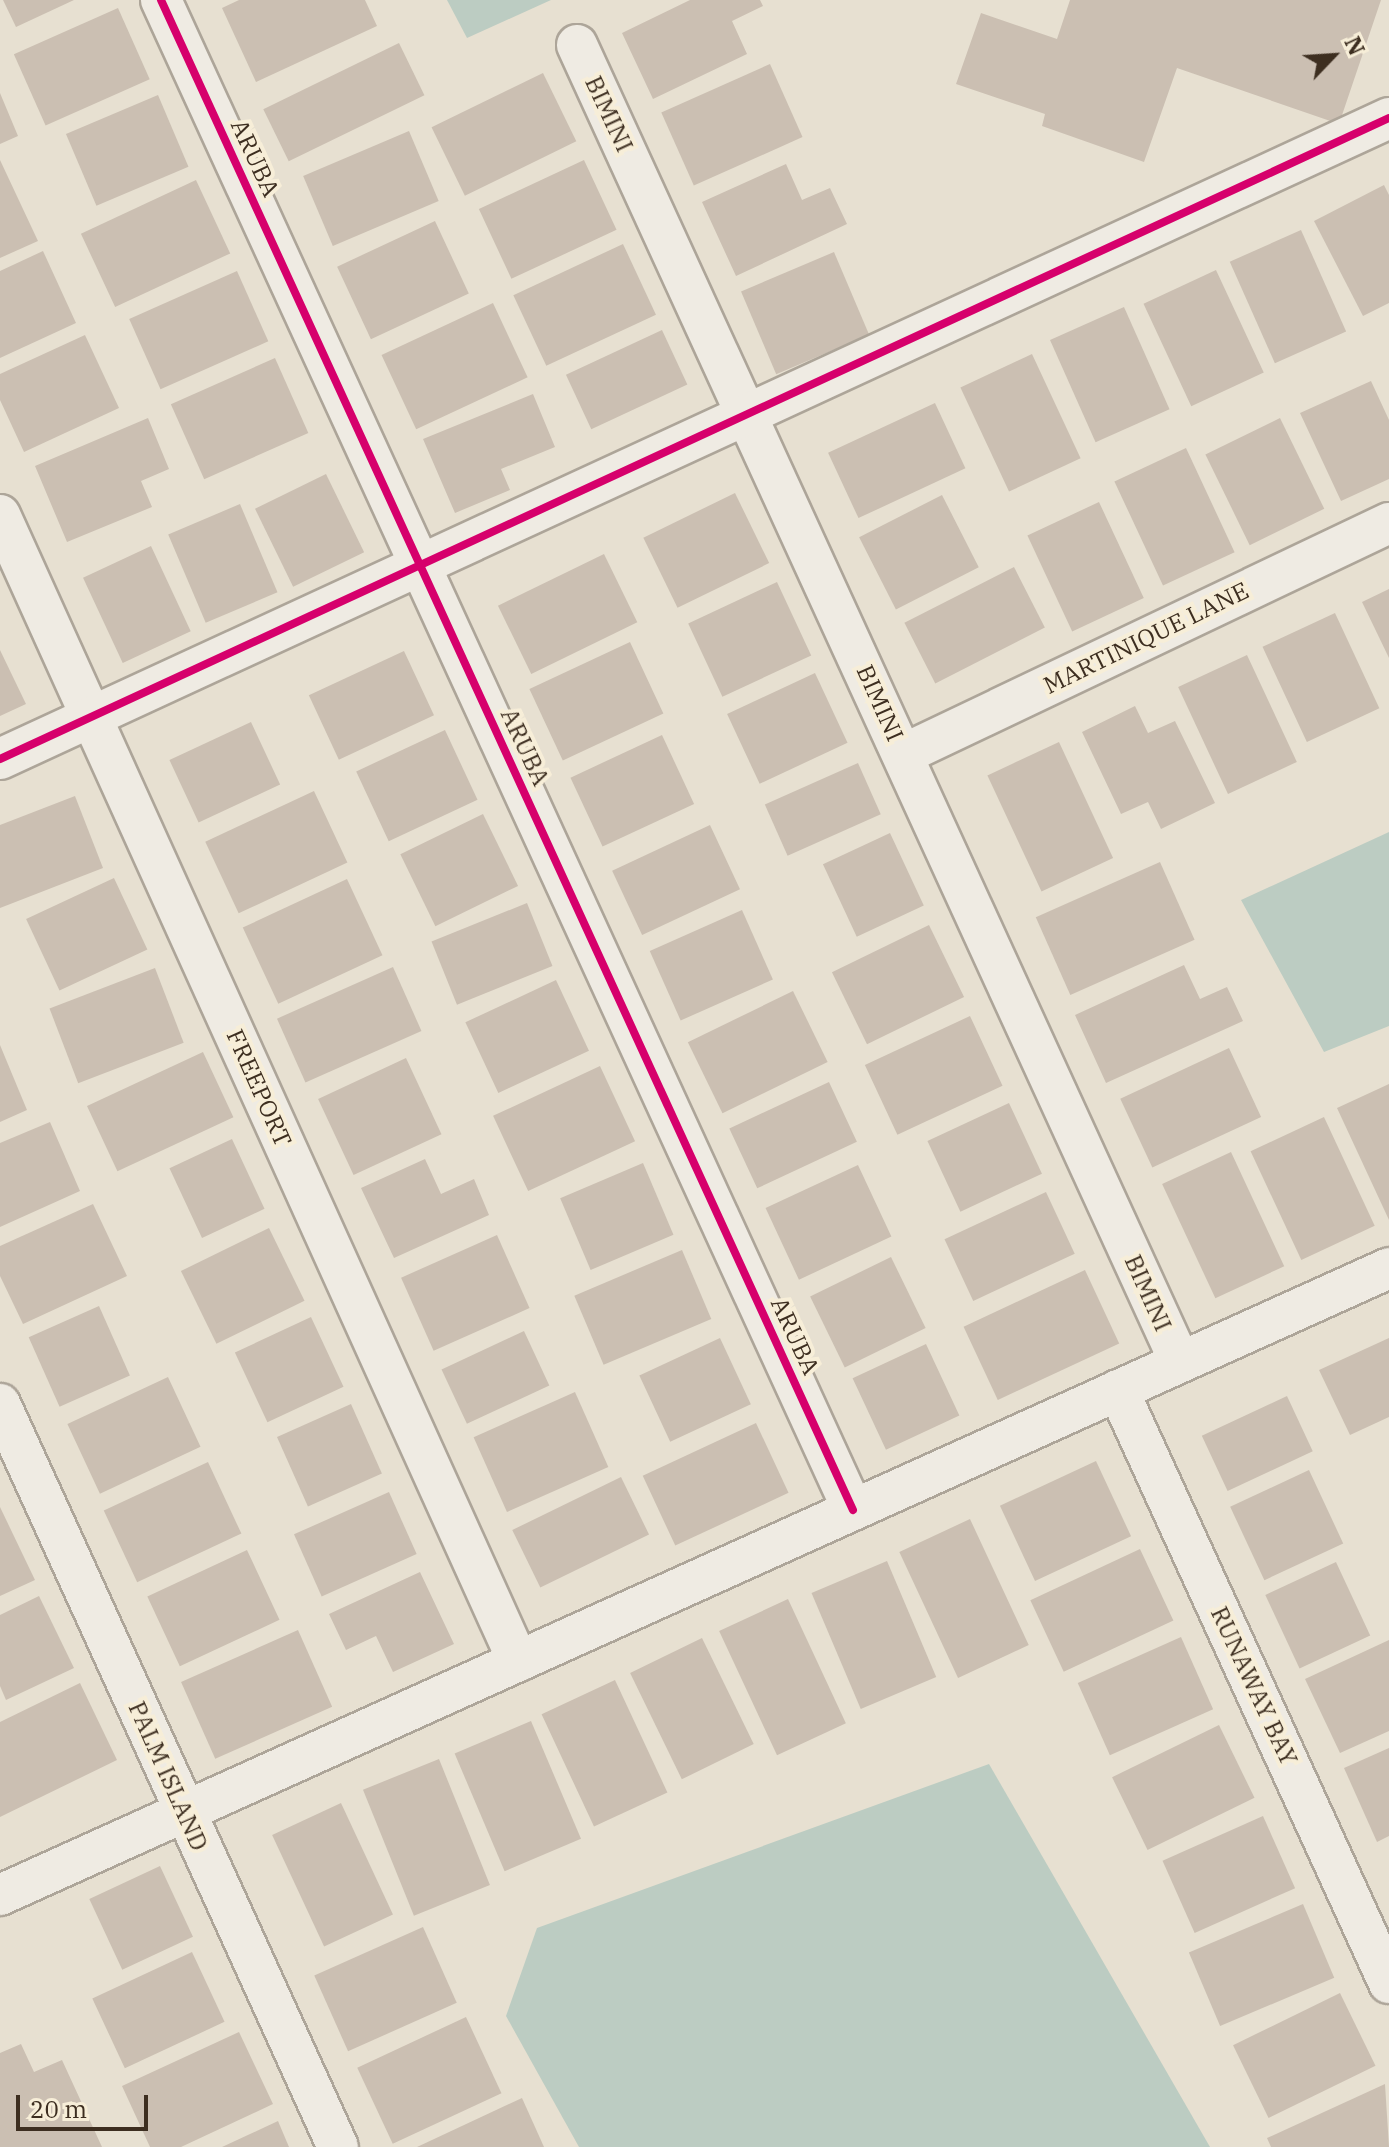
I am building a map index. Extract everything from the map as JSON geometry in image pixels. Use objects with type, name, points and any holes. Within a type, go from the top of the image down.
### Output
[{"type":"street","name":"ARUBA","points":[[161,0],[853,1510]]},
{"type":"street","name":"BIMINI","points":[[577,45],[750,416],[1180,1362]]},
{"type":"street","points":[[0,759],[422,569],[1389,118]]},
{"type":"street","name":"FREEPORT","points":[[0,515],[518,1661]]},
{"type":"street","name":"MARTINIQUE LANE","points":[[904,754],[1389,523]]},
{"type":"street","points":[[0,1895],[1389,1268]]},
{"type":"street","name":"RUNAWAY BAY","points":[[1118,1390],[1389,1983]]},
{"type":"street","name":"PALM ISLAND","points":[[0,1404],[338,2147]]},
{"type":"shaded area","points":[[447,0],[551,0],[467,38]]},
{"type":"shaded area","points":[[1389,832],[1389,1026],[1324,1052],[1241,900]]},
{"type":"shaded area","points":[[989,1764],[1210,2147],[579,2147],[506,2016],[537,1928]]},
{"type":"building","points":[[3,0],[74,0],[16,27]]},
{"type":"building","points":[[239,0],[365,0],[377,26],[256,82],[222,8]]},
{"type":"building","points":[[690,0],[760,0],[763,6],[732,21],[747,54],[653,99],[622,33]]},
{"type":"building","points":[[1070,0],[1381,0],[1339,124],[1177,68],[1144,162],[1042,126],[1045,114],[956,84],[981,13],[1057,39]]},
{"type":"building","points":[[118,8],[150,79],[46,126],[14,54]]},
{"type":"building","points":[[399,43],[424,95],[289,161],[263,109]]},
{"type":"building","points":[[770,64],[803,137],[694,185],[661,112]]},
{"type":"building","points":[[543,73],[576,141],[465,196],[432,127]]},
{"type":"building","points":[[0,93],[18,136],[0,144]]},
{"type":"building","points":[[158,95],[188,167],[96,206],[66,134]]},
{"type":"building","points":[[409,131],[439,201],[333,246],[303,176]]},
{"type":"building","points":[[0,160],[38,241],[0,258]]},
{"type":"building","points":[[584,160],[617,230],[511,279],[479,209]]},
{"type":"building","points":[[786,164],[802,200],[830,188],[847,224],[736,276],[702,202]]},
{"type":"building","points":[[196,180],[230,253],[115,307],[81,234]]},
{"type":"building","points":[[1384,185],[1389,195],[1389,303],[1363,316],[1314,221]]},
{"type":"building","points":[[435,221],[469,294],[371,339],[337,267]]},
{"type":"building","points":[[1301,230],[1346,331],[1275,363],[1230,262]]},
{"type":"building","points":[[623,244],[656,315],[546,366],[513,295]]},
{"type":"building","points":[[43,251],[76,323],[0,358],[0,271]]},
{"type":"building","points":[[834,252],[869,335],[776,374],[741,291]]},
{"type":"building","points":[[1216,270],[1264,372],[1191,406],[1143,304]]},
{"type":"building","points":[[237,271],[268,341],[161,389],[129,319]]},
{"type":"building","points":[[493,303],[528,377],[416,429],[382,355]]},
{"type":"building","points":[[1124,307],[1170,409],[1096,442],[1050,340]]},
{"type":"building","points":[[662,330],[687,384],[591,429],[566,375]]},
{"type":"building","points":[[85,335],[119,408],[24,452],[0,400],[0,374]]},
{"type":"building","points":[[1032,354],[1081,458],[1009,492],[960,387]]},
{"type":"building","points":[[275,358],[308,433],[204,479],[171,404]]},
{"type":"building","points":[[1371,381],[1389,420],[1389,479],[1341,501],[1300,413]]},
{"type":"building","points":[[533,394],[555,447],[501,469],[510,490],[455,513],[423,439]]},
{"type":"building","points":[[935,403],[965,468],[858,518],[828,453]]},
{"type":"building","points":[[148,418],[169,469],[141,481],[152,507],[67,542],[35,466]]},
{"type":"building","points":[[1280,418],[1324,509],[1250,545],[1205,454]]},
{"type":"building","points":[[1186,448],[1235,552],[1163,586],[1114,481]]},
{"type":"building","points":[[326,474],[364,552],[293,587],[255,509]]},
{"type":"building","points":[[735,493],[769,563],[678,608],[643,538]]},
{"type":"building","points":[[942,495],[979,567],[896,609],[859,537]]},
{"type":"building","points":[[1099,502],[1144,598],[1072,631],[1027,535]]},
{"type":"building","points":[[240,504],[278,592],[206,623],[168,534]]},
{"type":"building","points":[[151,546],[191,631],[123,663],[83,578]]},
{"type":"building","points":[[604,554],[637,622],[531,674],[498,606]]},
{"type":"building","points":[[1014,567],[1045,628],[935,683],[904,623]]},
{"type":"building","points":[[777,582],[811,655],[722,697],[688,623]]},
{"type":"building","points":[[1389,589],[1389,658],[1362,602]]},
{"type":"building","points":[[1335,613],[1379,708],[1307,742],[1262,647]]},
{"type":"building","points":[[630,642],[663,714],[563,761],[529,689]]},
{"type":"building","points":[[0,650],[26,704],[0,716]]},
{"type":"building","points":[[404,651],[434,715],[339,760],[309,695]]},
{"type":"building","points":[[1247,655],[1297,762],[1228,794],[1178,687]]},
{"type":"building","points":[[815,673],[848,743],[760,784],[727,714]]},
{"type":"building","points":[[1135,706],[1148,733],[1175,721],[1215,803],[1161,829],[1148,802],[1121,814],[1082,732]]},
{"type":"building","points":[[251,722],[280,785],[199,823],[169,760]]},
{"type":"building","points":[[445,730],[478,800],[389,841],[356,771]]},
{"type":"building","points":[[662,735],[694,804],[603,847],[570,778]]},
{"type":"building","points":[[1059,742],[1113,858],[1041,891],[987,775]]},
{"type":"building","points":[[858,763],[881,814],[788,856],[765,804]]},
{"type":"building","points":[[314,791],[347,863],[239,913],[205,842]]},
{"type":"building","points":[[75,796],[103,868],[0,908],[0,825]]},
{"type":"building","points":[[483,814],[518,886],[435,926],[400,854]]},
{"type":"building","points":[[710,825],[740,889],[642,935],[612,871]]},
{"type":"building","points":[[890,833],[924,906],[857,937],[823,864]]},
{"type":"building","points":[[1160,862],[1195,940],[1070,995],[1036,917]]},
{"type":"building","points":[[114,878],[147,950],[59,991],[26,919]]},
{"type":"building","points":[[347,879],[382,955],[278,1004],[243,928]]},
{"type":"building","points":[[527,903],[552,966],[457,1005],[432,942]]},
{"type":"building","points":[[742,910],[773,979],[681,1021],[650,951]]},
{"type":"building","points":[[929,925],[964,997],[867,1044],[832,972]]},
{"type":"building","points":[[1184,965],[1200,999],[1227,987],[1243,1021],[1106,1083],[1075,1015]]},
{"type":"building","points":[[393,967],[421,1031],[305,1083],[277,1019]]},
{"type":"building","points":[[155,968],[184,1043],[78,1083],[50,1008]]},
{"type":"building","points":[[556,980],[589,1051],[498,1093],[465,1022]]},
{"type":"building","points":[[793,991],[828,1062],[722,1113],[688,1042]]},
{"type":"building","points":[[970,1016],[1003,1086],[897,1135],[865,1065]]},
{"type":"building","points":[[0,1045],[27,1110],[0,1122]]},
{"type":"building","points":[[1229,1048],[1261,1117],[1152,1168],[1120,1099]]},
{"type":"building","points":[[203,1052],[233,1117],[117,1171],[87,1106]]},
{"type":"building","points":[[406,1058],[441,1134],[354,1175],[318,1099]]},
{"type":"building","points":[[600,1066],[635,1141],[528,1191],[493,1116]]},
{"type":"building","points":[[829,1082],[857,1142],[757,1188],[729,1128]]},
{"type":"building","points":[[1389,1084],[1389,1220],[1337,1108]]},
{"type":"building","points":[[1009,1103],[1042,1174],[960,1212],[927,1141]]},
{"type":"building","points":[[1324,1117],[1375,1226],[1301,1260],[1251,1151]]},
{"type":"building","points":[[50,1122],[80,1191],[0,1227],[0,1143]]},
{"type":"building","points":[[232,1139],[265,1209],[202,1238],[169,1168]]},
{"type":"building","points":[[1231,1152],[1284,1266],[1215,1298],[1162,1184]]},
{"type":"building","points":[[425,1159],[441,1194],[474,1179],[489,1215],[394,1258],[361,1188]]},
{"type":"building","points":[[643,1163],[673,1235],[591,1270],[560,1198]]},
{"type":"building","points":[[858,1165],[891,1237],[799,1280],[766,1208]]},
{"type":"building","points":[[1046,1192],[1075,1254],[973,1301],[944,1239]]},
{"type":"building","points":[[93,1204],[127,1276],[23,1324],[0,1276],[0,1246]]},
{"type":"building","points":[[269,1228],[305,1301],[216,1344],[181,1271]]},
{"type":"building","points":[[497,1235],[530,1308],[434,1351],[401,1278]]},
{"type":"building","points":[[682,1250],[711,1319],[604,1365],[574,1296]]},
{"type":"building","points":[[891,1257],[926,1328],[845,1367],[810,1296]]},
{"type":"building","points":[[1085,1270],[1119,1343],[998,1400],[964,1327]]},
{"type":"building","points":[[99,1306],[130,1375],[60,1407],[29,1337]]},
{"type":"building","points":[[311,1317],[344,1387],[267,1422],[235,1352]]},
{"type":"building","points":[[524,1331],[549,1385],[467,1424],[442,1369]]},
{"type":"building","points":[[720,1338],[751,1404],[670,1442],[639,1376]]},
{"type":"building","points":[[1389,1338],[1389,1417],[1350,1435],[1319,1370]]},
{"type":"building","points":[[926,1344],[959,1416],[886,1450],[853,1378]]},
{"type":"building","points":[[168,1377],[201,1447],[100,1494],[67,1424]]},
{"type":"building","points":[[575,1392],[608,1467],[507,1512],[474,1437]]},
{"type":"building","points":[[1287,1396],[1313,1451],[1228,1491],[1202,1436]]},
{"type":"building","points":[[351,1404],[382,1473],[308,1506],[277,1437]]},
{"type":"building","points":[[756,1423],[789,1493],[675,1546],[643,1476]]},
{"type":"building","points":[[1096,1461],[1131,1536],[1035,1581],[1000,1506]]},
{"type":"building","points":[[208,1462],[241,1534],[137,1582],[104,1511]]},
{"type":"building","points":[[1309,1470],[1343,1543],[1264,1580],[1230,1507]]},
{"type":"building","points":[[621,1477],[649,1535],[540,1588],[512,1530]]},
{"type":"building","points":[[389,1492],[417,1554],[322,1596],[294,1534]]},
{"type":"building","points":[[0,1507],[35,1580],[0,1596]]},
{"type":"building","points":[[970,1519],[1029,1645],[958,1678],[899,1552]]},
{"type":"building","points":[[1140,1549],[1173,1621],[1064,1672],[1030,1600]]},
{"type":"building","points":[[247,1550],[280,1620],[180,1666],[147,1596]]},
{"type":"building","points":[[887,1561],[936,1677],[861,1709],[812,1593]]},
{"type":"building","points":[[1336,1562],[1370,1635],[1300,1668],[1265,1595]]},
{"type":"building","points":[[420,1572],[454,1644],[393,1672],[376,1636],[346,1650],[329,1614]]},
{"type":"building","points":[[39,1596],[74,1668],[6,1700],[0,1686],[0,1615]]},
{"type":"building","points":[[788,1599],[846,1723],[777,1755],[719,1631]]},
{"type":"building","points":[[298,1630],[332,1707],[215,1759],[181,1682]]},
{"type":"building","points":[[1181,1637],[1213,1709],[1110,1755],[1078,1683]]},
{"type":"building","points":[[702,1638],[754,1744],[682,1779],[630,1673]]},
{"type":"building","points":[[1389,1640],[1389,1731],[1340,1753],[1305,1679]]},
{"type":"building","points":[[615,1680],[667,1792],[594,1827],[542,1714]]},
{"type":"building","points":[[80,1683],[117,1760],[0,1817],[0,1722]]},
{"type":"building","points":[[531,1721],[581,1839],[505,1871],[455,1753]]},
{"type":"building","points":[[1219,1725],[1255,1798],[1148,1850],[1112,1777]]},
{"type":"building","points":[[1389,1748],[1389,1836],[1377,1842],[1344,1768]]},
{"type":"building","points":[[439,1759],[490,1885],[414,1916],[363,1790]]},
{"type":"building","points":[[341,1803],[393,1914],[324,1947],[272,1835]]},
{"type":"building","points":[[1263,1816],[1295,1888],[1195,1933],[1163,1861]]},
{"type":"building","points":[[160,1866],[193,1937],[122,1970],[89,1899]]},
{"type":"building","points":[[1303,1904],[1334,1978],[1220,2026],[1189,1952]]},
{"type":"building","points":[[423,1927],[457,2003],[348,2051],[314,1975]]},
{"type":"building","points":[[192,1952],[225,2022],[125,2068],[92,1998]]},
{"type":"building","points":[[1340,1993],[1376,2066],[1269,2118],[1233,2045]]},
{"type":"building","points":[[466,2017],[501,2093],[393,2144],[357,2068]]},
{"type":"building","points":[[239,2032],[273,2104],[181,2147],[150,2147],[122,2086]]},
{"type":"building","points":[[21,2044],[34,2072],[62,2060],[102,2147],[0,2147],[0,2053]]},
{"type":"building","points":[[1385,2084],[1389,2147],[1271,2147],[1267,2138]]},
{"type":"building","points":[[522,2098],[544,2147],[417,2147]]},
{"type":"building","points":[[278,2121],[289,2147],[222,2147]]},
{"type":"cycle path","points":[[161,0],[853,1510]]},
{"type":"cycle path","points":[[0,759],[1389,118]]}]
